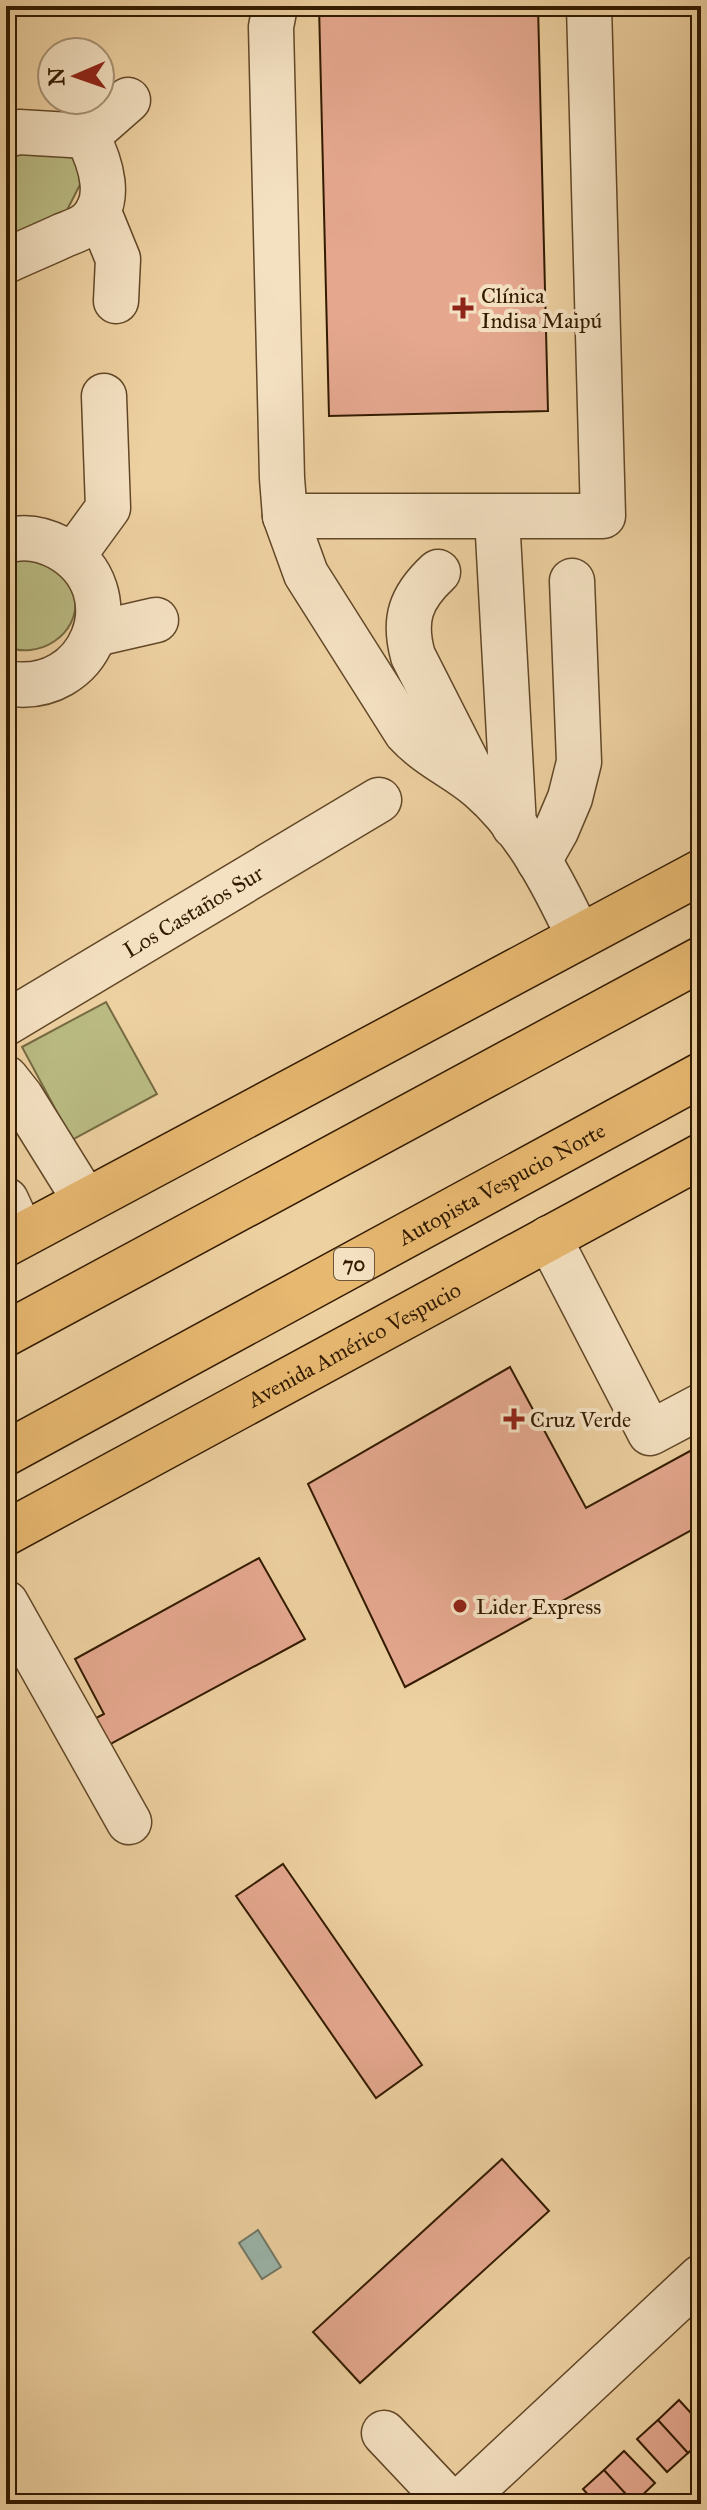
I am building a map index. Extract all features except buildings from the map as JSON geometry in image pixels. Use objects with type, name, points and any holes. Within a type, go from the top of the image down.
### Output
[{"type":"main road","points":[[11,1226],[85,1200],[701,872]]},
{"type":"main road","points":[[6,1334],[701,959]]},
{"type":"main road","name":"Autopista Vespucio Norte","points":[[6,1453],[701,1075]]},
{"type":"main road","name":"Avenida Américo Vespucio","points":[[6,1533],[701,1156]]},
{"type":"street","points":[[275,6],[271,27],[285,516],[306,574],[401,724],[428,753],[480,788],[514,826],[561,898],[579,937]]},
{"type":"street","points":[[285,516],[603,516],[589,6]]},
{"type":"street","points":[[6,135],[19,132],[87,136],[128,100]]},
{"type":"street","points":[[6,261],[89,224],[98,210],[103,175],[99,158],[87,136]]},
{"type":"street","points":[[98,210],[118,259],[116,301]]},
{"type":"street","points":[[73,556],[108,508],[104,396]]},
{"type":"street","points":[[497,517],[514,826]]},
{"type":"street","points":[[6,541],[18,537],[47,541],[73,556],[96,592],[98,613],[95,634],[84,656],[67,672],[46,683],[23,686],[6,683]]},
{"type":"street","points":[[438,572],[424,585],[414,602],[408,638],[413,656],[480,788]]},
{"type":"street","points":[[539,861],[570,798],[579,762],[572,581]]},
{"type":"street","points":[[95,634],[156,620]]},
{"type":"street","name":"Los Castaños Sur","points":[[6,1023],[379,800]]},
{"type":"street","points":[[6,1078],[85,1200]]},
{"type":"street","points":[[549,1238],[650,1433],[701,1406]]},
{"type":"street","points":[[6,1603],[129,1822]]},
{"type":"street","points":[[458,2504],[701,2277]]},
{"type":"street","points":[[384,2433],[451,2504]]},
{"type":"green space","points":[[66,152],[87,171],[63,218],[6,241],[6,154]]},
{"type":"green space","points":[[18,553],[62,569],[75,598],[75,611],[64,633],[54,642],[31,650],[6,646],[6,558]]},
{"type":"green space","points":[[106,1002],[157,1094],[72,1140],[22,1047]]},
{"type":"shaded area","points":[[258,2230],[281,2267],[262,2279],[239,2243]]},
{"type":"place","name":"Clínica Indisa Maipú","points":[[463,308]]},
{"type":"place","name":"Cruz Verde","points":[[514,1419]]},
{"type":"place","name":"Lider Express","points":[[460,1606]]}]
